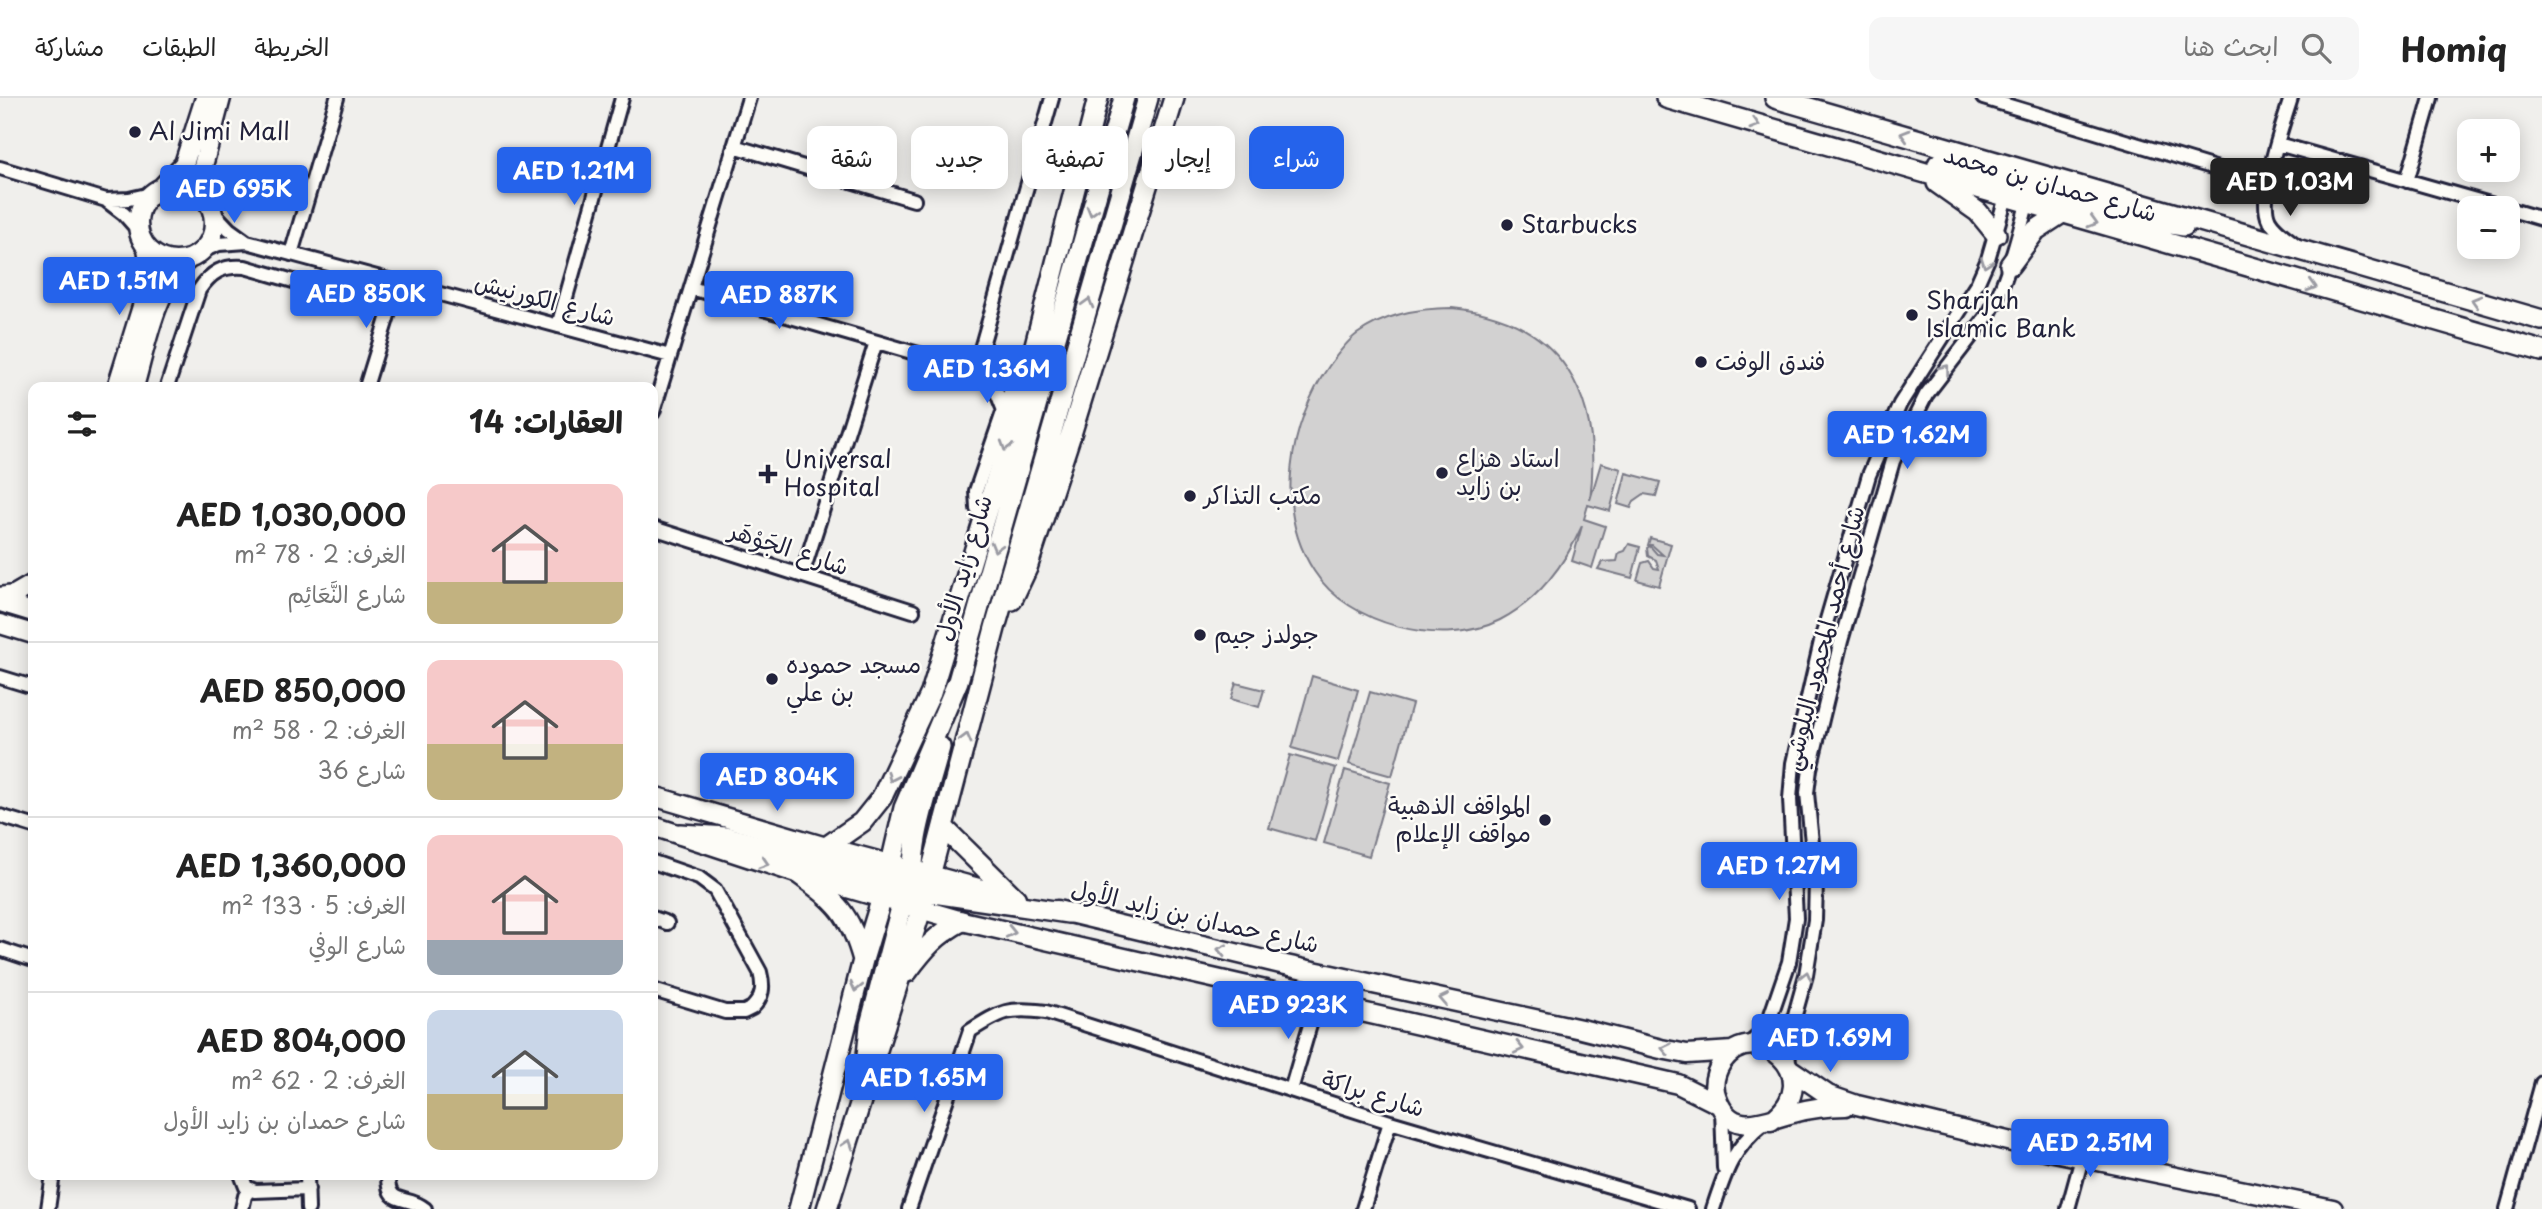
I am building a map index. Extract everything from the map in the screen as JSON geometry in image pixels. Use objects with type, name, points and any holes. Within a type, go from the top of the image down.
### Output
[{"type":"main road","points":[[119,382],[149,284],[150,267],[147,248],[139,231],[139,211],[155,191],[184,164],[205,98]]},
{"type":"main road","points":[[136,382],[165,288],[173,274],[208,245],[214,230],[203,166],[221,98]]},
{"type":"main road","points":[[904,808],[931,693],[1024,388],[1098,98]]},
{"type":"main road","name":"شارع زايد الأول","points":[[827,1209],[899,985],[906,886],[904,808],[958,681],[1124,98]]},
{"type":"main road","name":"شارع زايد الأول","points":[[799,1209],[863,960],[943,827],[995,628],[1148,98]]},
{"type":"main road","points":[[995,628],[1014,597],[1027,568],[1125,264],[1174,98]]},
{"type":"main road","name":"شارع حمدان بن محمد","points":[[1666,98],[1922,173],[2010,182],[2032,188],[2062,213],[2542,351]]},
{"type":"main road","name":"شارع حمدان بن محمد","points":[[1782,99],[2010,182],[2210,224],[2542,320]]},
{"type":"main road","points":[[1843,150],[1857,145],[1872,147],[2010,182]]},
{"type":"main road","points":[[1922,173],[1969,204],[1996,234]]},
{"type":"main road","points":[[155,191],[170,185],[191,187],[211,207]]},
{"type":"main road","points":[[2010,265],[2036,230],[2062,213]]},
{"type":"main road","points":[[147,248],[171,261],[196,255]]},
{"type":"main road","points":[[0,600],[28,587]]},
{"type":"main road","points":[[0,600],[28,610]]},
{"type":"main road","points":[[0,624],[28,632]]},
{"type":"main road","points":[[866,1087],[870,1026],[958,681]]},
{"type":"main road","points":[[826,847],[862,822],[882,797],[931,693]]},
{"type":"main road","name":"شارع حمدان بن زايد الأول","points":[[658,797],[826,847],[906,886],[962,921],[1678,1084],[1721,1107]]},
{"type":"main road","name":"شارع حمدان بن زايد الأول","points":[[658,827],[799,874],[1015,898],[1068,913],[1661,1049],[1687,1054],[1740,1049]]},
{"type":"main road","points":[[943,827],[1015,898]]},
{"type":"main road","points":[[680,834],[727,837],[906,886],[1068,913]]},
{"type":"main road","points":[[799,874],[823,892],[850,920],[863,960]]},
{"type":"main road","points":[[899,985],[927,945],[942,932],[962,921]]},
{"type":"main road","points":[[1768,1122],[1783,1112],[1791,1099],[1794,1084],[1789,1067],[1783,1058],[1767,1048],[1740,1049],[1717,1069],[1715,1094],[1730,1117],[1741,1122],[1768,1122],[1813,1108],[1857,1105]]},
{"type":"main road","points":[[1789,1067],[1828,1095],[1857,1105],[2082,1157],[2333,1209]]},
{"type":"street","points":[[291,254],[337,98]]},
{"type":"street","points":[[558,326],[622,98]]},
{"type":"street","points":[[658,396],[749,98]]},
{"type":"street","points":[[979,371],[1052,98]]},
{"type":"street","points":[[1983,98],[2268,184]]},
{"type":"street","points":[[2291,98],[2268,184],[2266,208],[2268,218],[2275,227],[2306,252]]},
{"type":"street","points":[[2407,181],[2431,98]]},
{"type":"street","points":[[2278,144],[2460,196]]},
{"type":"street","points":[[734,146],[914,200]]},
{"type":"street","points":[[0,168],[106,200],[129,200],[155,191]]},
{"type":"street","name":"شارع أحمد المحمود البلوشي","points":[[1740,1049],[1766,1029],[1789,962],[1796,918],[1790,799],[1793,763],[1822,638],[1869,475],[1893,416],[1978,284],[1996,234],[2010,182]]},
{"type":"street","name":"شارع أحمد المحمود البلوشي","points":[[1789,1067],[1788,1040],[1806,975],[1815,919],[1816,882],[1808,785],[1812,756],[1841,641],[1893,461],[1926,395],[1990,312],[2010,265],[2032,188]]},
{"type":"street","points":[[106,200],[124,214],[139,231]]},
{"type":"street","name":"شارع الكورنيش","points":[[211,207],[229,229],[247,242]]},
{"type":"street","points":[[2520,213],[2542,219]]},
{"type":"street","name":"شارع الكورنيش","points":[[196,255],[219,244],[247,242],[670,356]]},
{"type":"street","points":[[169,382],[198,290],[207,277],[219,269],[232,265],[245,267],[390,309]]},
{"type":"street","points":[[368,382],[398,283]]},
{"type":"street","points":[[691,288],[979,371],[1001,372],[1020,361]]},
{"type":"street","points":[[984,519],[977,508],[976,491],[1020,361],[1050,288]]},
{"type":"street","points":[[802,575],[876,342]]},
{"type":"street","points":[[979,371],[997,393],[1003,408]]},
{"type":"street","name":"شارع الجَوْهَر","points":[[658,530],[913,611]]},
{"type":"street","points":[[0,677],[28,685]]},
{"type":"street","points":[[0,816],[28,824]]},
{"type":"street","points":[[658,866],[699,878],[715,890],[763,982],[762,992],[752,1008],[734,1014],[658,991]]},
{"type":"street","points":[[658,920],[667,923]]},
{"type":"street","points":[[0,949],[28,958]]},
{"type":"street","points":[[1291,1090],[1317,1001]]},
{"type":"street","name":"شارع براكة","points":[[909,1209],[970,1031],[996,1014],[1018,1008],[1046,1012],[1390,1122],[1688,1209]]},
{"type":"street","points":[[2507,1209],[2542,1083]]},
{"type":"street","points":[[1721,1107],[1725,1142],[1724,1175]]},
{"type":"street","points":[[1363,1209],[1390,1122]]},
{"type":"street","points":[[1713,1209],[1735,1151],[1768,1122]]},
{"type":"street","points":[[2068,1209],[2082,1157]]},
{"type":"street","points":[[48,1209],[52,1180]]},
{"type":"street","points":[[242,1180],[250,1189],[260,1191],[307,1189]]},
{"type":"street","points":[[307,1180],[308,1209]]},
{"type":"street","points":[[388,1180],[391,1196],[425,1209]]},
{"type":"street","points":[[243,1209],[243,1200],[250,1189]]},
{"type":"shaded area","name":"استاد هزاع بن زايد","points":[[1452,308],[1490,315],[1522,328],[1548,346],[1568,370],[1581,397],[1590,428],[1590,500],[1601,463],[1621,469],[1610,511],[1588,505],[1584,519],[1605,526],[1592,568],[1572,561],[1582,526],[1549,580],[1514,612],[1477,628],[1452,632],[1425,631],[1398,627],[1373,618],[1349,606],[1329,590],[1314,571],[1302,547],[1294,521],[1292,467],[1296,440],[1315,389],[1349,341],[1368,327],[1390,317],[1427,309]]},
{"type":"shaded area","points":[[1626,473],[1660,482],[1656,496],[1644,494],[1634,501],[1631,508],[1618,504]]},
{"type":"shaded area","points":[[1650,538],[1671,544],[1659,586],[1637,580],[1642,563],[1649,561],[1654,568],[1659,569],[1656,560],[1648,556],[1647,548],[1650,546],[1657,554],[1663,555],[1652,545],[1648,545]]},
{"type":"shaded area","points":[[1629,544],[1640,547],[1632,578],[1598,569],[1602,562],[1617,561],[1619,553],[1625,551]]},
{"type":"shaded area","points":[[1312,676],[1358,690],[1338,761],[1292,748]]},
{"type":"shaded area","points":[[1236,683],[1264,690],[1259,707],[1231,699]]},
{"type":"shaded area","points":[[1370,692],[1412,704],[1392,776],[1349,764]]},
{"type":"shaded area","points":[[1290,755],[1336,768],[1315,841],[1269,828]]},
{"type":"shaded area","points":[[1345,770],[1390,783],[1369,856],[1324,843]]},
{"type":"place","name":"Al Jimi Mall","points":[[135,132]]},
{"type":"place","name":"Starbucks","points":[[1507,225]]},
{"type":"place","name":"Sharjah Islamic Bank","points":[[1912,315]]},
{"type":"place","name":"فندق الوفت","points":[[1701,362]]},
{"type":"place","name":"استاد هزاع بن زايد","points":[[1442,473]]},
{"type":"place","name":"Universal Hospital","points":[[768,474]]},
{"type":"place","name":"مكتب التذاكر","points":[[1190,496]]},
{"type":"place","name":"جولدز جيم","points":[[1200,635]]},
{"type":"place","name":"مسجد حموده بن علي","points":[[772,679]]},
{"type":"place","name":"المواقف الذهبية مواقف الإعلام","points":[[1545,820]]}]
